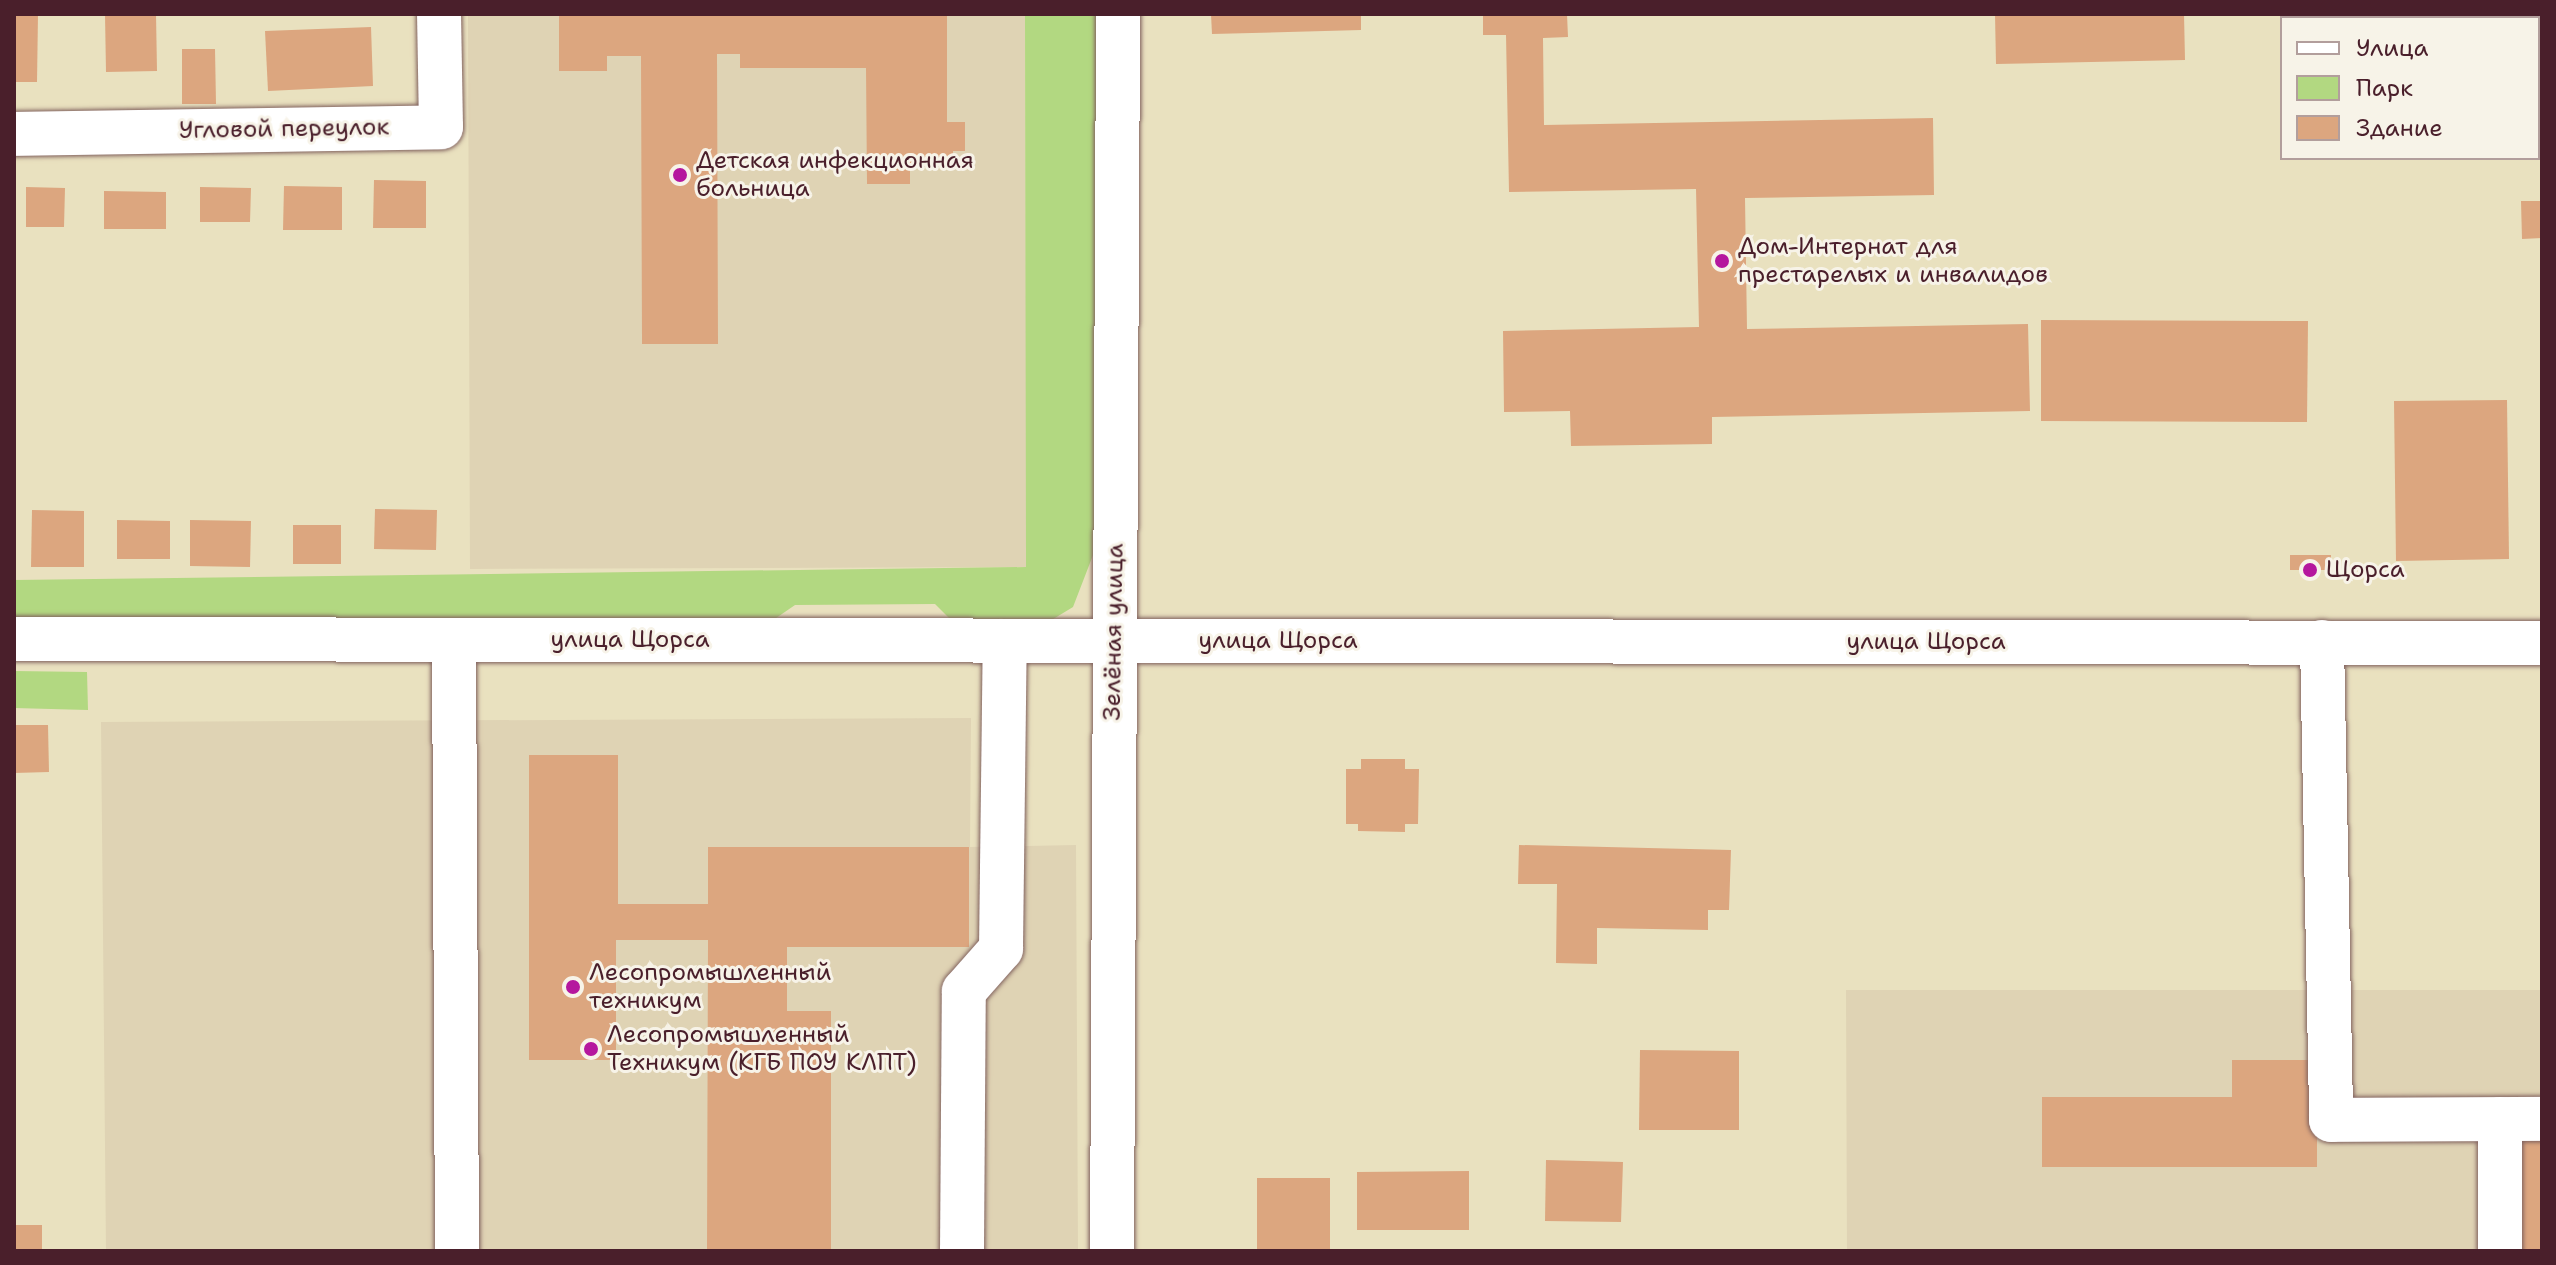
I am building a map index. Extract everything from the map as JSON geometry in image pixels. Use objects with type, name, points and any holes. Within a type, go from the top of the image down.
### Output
[{"type":"street","name":"Угловой переулок","points":[[14,134],[441,127],[439,14]]},
{"type":"street","name":"Зелёная улица","points":[[1112,1251],[1112,641],[1118,14]]},
{"type":"street","name":"улица Щорса","points":[[14,639],[2542,643]]},
{"type":"street","points":[[454,640],[457,1251]]},
{"type":"street","points":[[962,1251],[964,991],[1001,949],[1005,641]]},
{"type":"street","points":[[2322,642],[2331,1120],[2521,1119],[2500,1251]]},
{"type":"shaded area","points":[[468,14],[1025,14],[1027,567],[470,569]]},
{"type":"shaded area","name":"Лесопромышленный Техникум (КГБ ПОУ КЛПТ)","points":[[971,718],[970,847],[1076,845],[1078,1251],[106,1251],[101,722]]},
{"type":"shaded area","points":[[1846,990],[2542,990],[2542,1251],[1847,1251]]},
{"type":"green space","points":[[1025,14],[1100,14],[1095,550],[1073,607],[1045,624],[954,623],[935,604],[795,605],[766,625],[14,622],[14,580],[1026,567]]},
{"type":"green space","points":[[14,671],[87,672],[88,710],[14,708]]},
{"type":"building","points":[[14,14],[38,14],[37,82],[14,82]]},
{"type":"building","points":[[105,14],[156,14],[157,71],[106,72]]},
{"type":"building","name":"Детская инфекционная больница","points":[[559,14],[947,14],[947,122],[965,122],[965,151],[953,151],[953,167],[910,167],[910,184],[867,184],[866,68],[740,68],[740,54],[717,54],[718,344],[642,344],[641,56],[607,56],[607,71],[559,71]]},
{"type":"building","points":[[1211,14],[1361,14],[1361,30],[1212,34]]},
{"type":"building","name":"Дом-Интернат для престарелых и инвалидов","points":[[1483,14],[1567,14],[1568,37],[1543,38],[1544,125],[1933,118],[1934,195],[1745,198],[1747,329],[2028,324],[2030,411],[1712,417],[1712,444],[1571,446],[1570,411],[1504,412],[1503,331],[1699,327],[1696,189],[1509,192],[1506,35],[1483,35]]},
{"type":"building","points":[[1995,14],[2184,14],[2185,60],[1996,64]]},
{"type":"building","points":[[371,27],[373,86],[268,91],[265,31]]},
{"type":"building","points":[[182,49],[215,49],[216,104],[182,104]]},
{"type":"building","points":[[374,180],[426,181],[426,228],[373,228]]},
{"type":"building","points":[[284,186],[342,187],[342,230],[283,230]]},
{"type":"building","points":[[26,187],[65,188],[64,227],[26,227]]},
{"type":"building","points":[[200,187],[251,188],[250,222],[200,222]]},
{"type":"building","points":[[104,191],[166,192],[166,229],[104,229]]},
{"type":"building","points":[[2521,201],[2542,201],[2542,238],[2522,239]]},
{"type":"building","points":[[2041,320],[2308,321],[2307,422],[2041,421]]},
{"type":"building","points":[[2507,400],[2509,559],[2396,561],[2394,401]]},
{"type":"building","points":[[375,509],[437,510],[436,550],[374,549]]},
{"type":"building","points":[[32,510],[84,511],[84,567],[31,567]]},
{"type":"building","points":[[117,520],[170,521],[170,559],[117,559]]},
{"type":"building","points":[[190,520],[251,521],[250,567],[190,566]]},
{"type":"building","points":[[293,525],[341,525],[341,564],[293,564]]},
{"type":"building","points":[[2290,555],[2331,555],[2331,570],[2290,570]]},
{"type":"building","points":[[14,725],[48,725],[49,772],[14,773]]},
{"type":"building","name":"Лесопромышленный техникум","points":[[529,755],[618,755],[618,904],[708,904],[708,847],[969,847],[969,947],[787,947],[787,1011],[831,1011],[831,1251],[707,1251],[708,940],[616,940],[616,1060],[529,1060]]},
{"type":"building","points":[[1361,759],[1405,759],[1405,769],[1419,769],[1418,824],[1405,824],[1405,832],[1358,831],[1358,824],[1346,824],[1346,769],[1361,769]]},
{"type":"building","points":[[1519,845],[1731,850],[1729,910],[1708,910],[1708,930],[1597,928],[1597,964],[1556,963],[1557,884],[1518,884]]},
{"type":"building","points":[[1640,1050],[1739,1051],[1739,1130],[1639,1130]]},
{"type":"building","points":[[2232,1060],[2317,1060],[2317,1167],[2042,1167],[2042,1097],[2232,1097]]},
{"type":"building","points":[[2516,1131],[2542,1131],[2542,1251],[2518,1251]]},
{"type":"building","points":[[1546,1160],[1623,1162],[1621,1222],[1545,1221]]},
{"type":"building","points":[[1469,1171],[1469,1230],[1357,1230],[1357,1172]]},
{"type":"building","points":[[1257,1178],[1330,1178],[1330,1251],[1257,1251]]},
{"type":"building","points":[[14,1225],[42,1225],[42,1251],[14,1251]]},
{"type":"place","name":"Детская инфекционная больница","points":[[680,175]]},
{"type":"place","name":"Дом-Интернат для престарелых и инвалидов","points":[[1722,261]]},
{"type":"place","name":"Щорса","points":[[2310,570]]},
{"type":"place","name":"Лесопромышленный техникум","points":[[573,987]]},
{"type":"place","name":"Лесопромышленный Техникум (КГБ ПОУ КЛПТ)","points":[[591,1049]]}]
